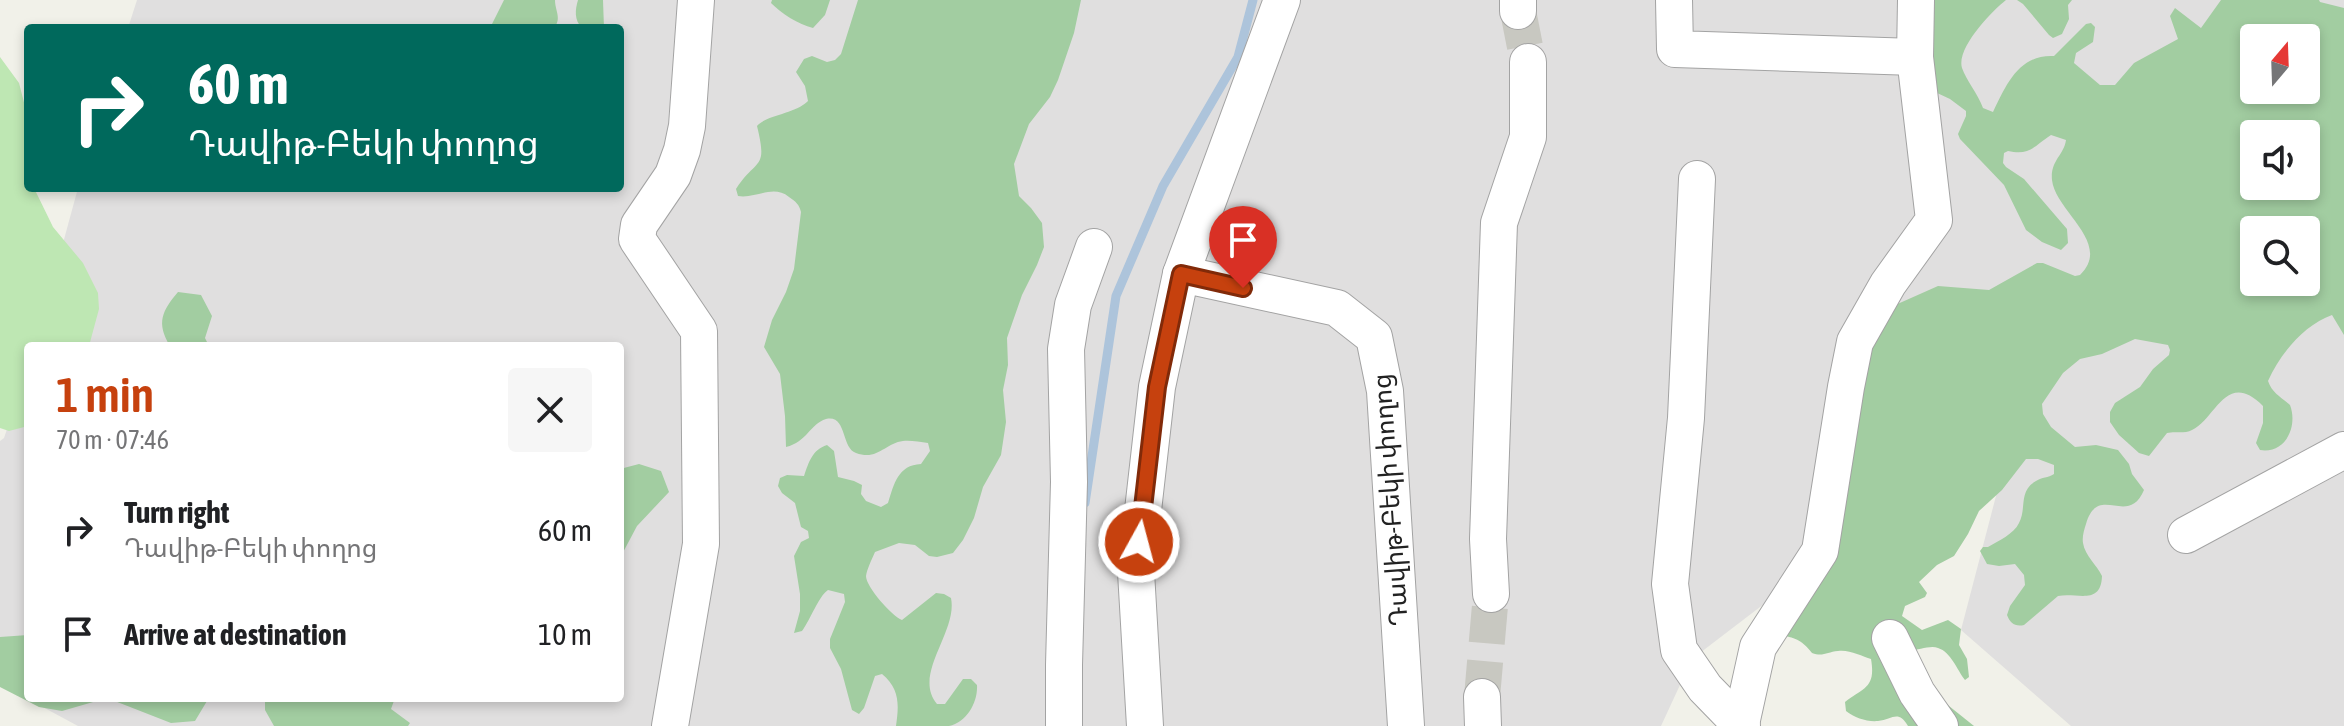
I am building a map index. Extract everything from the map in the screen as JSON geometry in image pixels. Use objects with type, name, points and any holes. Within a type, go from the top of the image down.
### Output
[{"type":"street","points":[[670,726],[701,544],[699,331],[637,239],[639,225],[673,175],[682,150],[687,126],[696,0]]},
{"type":"street","points":[[1145,726],[1136,572],[1157,387],[1181,274],[1282,0]]},
{"type":"street","points":[[1674,0],[1675,49],[1915,57]]},
{"type":"street","points":[[1741,725],[1758,647],[1820,551],[1855,342],[1888,284],[1934,220],[1915,57],[1916,0]]},
{"type":"street","points":[[1491,594],[1489,524],[1499,223],[1528,137],[1528,62]]},
{"type":"street","points":[[1697,179],[1686,418],[1670,584],[1679,650],[1705,688],[1741,725]]},
{"type":"street","points":[[1064,726],[1069,482],[1066,349],[1073,305],[1094,247]]},
{"type":"street","name":"Դավիթ-Բեկի փողոց","points":[[1181,274],[1337,308],[1374,337],[1385,391],[1406,726]]},
{"type":"street","points":[[2186,535],[2344,450]]},
{"type":"street","points":[[1890,638],[1917,693],[1940,726]]},
{"type":"shaded area","points":[[137,0],[2344,0],[2344,726],[2071,726],[1961,630],[2002,473],[1827,556],[1692,659],[1661,726],[78,726],[33,702],[624,702],[624,342],[36,342],[77,192],[624,192],[624,24],[129,24]]},
{"type":"shaded area","points":[[24,379],[24,697],[0,684],[0,441],[4,438]]},
{"type":"green space","points":[[504,0],[555,0],[556,24],[492,24]]},
{"type":"green space","points":[[578,0],[603,0],[604,24],[579,24]]},
{"type":"green space","points":[[772,0],[830,0],[825,15],[813,28],[785,15],[771,3]]},
{"type":"green space","points":[[858,0],[1081,0],[1058,80],[1050,97],[1029,124],[1014,164],[1019,196],[1042,223],[1044,247],[1007,338],[1008,365],[1003,390],[1006,422],[1001,455],[983,487],[974,518],[953,553],[929,556],[915,545],[899,543],[875,552],[866,576],[880,601],[902,620],[936,593],[951,598],[948,625],[932,666],[931,692],[937,704],[945,704],[963,679],[971,679],[977,685],[976,698],[970,710],[961,720],[949,726],[896,726],[897,698],[882,674],[875,676],[859,714],[852,710],[841,669],[830,648],[830,639],[845,602],[844,594],[828,590],[802,631],[794,633],[800,611],[800,594],[794,556],[801,542],[809,538],[808,531],[801,527],[795,503],[778,486],[780,478],[787,475],[804,476],[814,453],[827,445],[834,451],[838,477],[862,485],[861,494],[866,501],[881,507],[888,503],[902,472],[921,464],[930,451],[928,443],[906,441],[870,455],[856,453],[848,445],[841,426],[833,419],[821,421],[799,441],[786,447],[780,374],[764,347],[794,269],[801,212],[797,203],[783,193],[738,196],[736,189],[761,157],[757,126],[808,101],[805,86],[796,72],[804,59],[812,56],[827,62],[841,54]]},
{"type":"green space","points":[[1904,0],[2006,0],[1976,31],[1964,50],[1962,60],[1964,73],[1983,108],[1993,112],[2015,73],[2032,60],[2054,56],[2086,24],[2091,23],[2095,27],[2093,42],[2076,53],[2074,63],[2100,85],[2115,85],[2134,63],[2178,39],[2170,16],[2175,8],[2201,28],[2221,0],[2319,0],[2344,8],[2344,335],[2332,315],[2303,333],[2279,361],[2268,381],[2274,392],[2290,405],[2291,430],[2283,443],[2269,450],[2260,450],[2256,443],[2263,423],[2263,406],[2240,393],[2231,394],[2223,400],[2192,430],[2167,433],[2149,456],[2139,453],[2119,435],[2110,422],[2110,412],[2115,403],[2140,387],[2153,369],[2169,355],[2168,345],[2135,339],[2102,354],[2080,359],[2063,373],[2042,404],[2043,414],[2051,427],[2075,447],[2096,445],[2118,450],[2144,490],[2130,505],[2098,506],[2091,512],[2083,541],[2086,552],[2102,576],[2097,591],[2087,596],[2058,596],[2024,625],[2013,624],[2007,615],[2025,585],[2024,575],[2015,564],[1987,564],[1980,551],[2017,527],[2027,490],[2036,481],[2054,474],[2054,465],[2038,459],[2026,459],[2002,490],[1979,511],[1954,556],[1937,565],[1919,582],[1927,593],[1925,597],[1905,606],[1902,616],[1922,630],[1948,620],[1961,629],[1959,645],[1967,659],[1969,677],[1965,680],[1943,650],[1928,647],[1910,651],[1944,702],[1974,726],[1908,726],[1898,717],[1874,721],[1857,718],[1846,711],[1845,702],[1867,686],[1872,676],[1871,659],[1846,651],[1812,653],[1797,640],[1778,634],[1806,562],[1819,450],[1893,306],[1938,286],[1989,290],[2037,263],[2075,276],[2080,275],[2088,263],[2090,251],[2086,239],[2055,192],[2052,180],[2053,168],[2066,140],[2051,135],[2027,151],[2004,153],[2003,163],[2024,179],[2067,229],[2068,243],[2061,250],[2042,242],[2026,230],[2004,185],[1960,139],[1958,134],[1966,111],[1935,92],[1926,67],[1934,46],[1924,41]]},
{"type":"green space","points":[[2017,0],[2072,0],[2068,5],[2069,19],[2062,34],[2053,38],[2049,35]]},
{"type":"green space","points":[[0,57],[19,83],[24,102],[24,192],[36,192],[53,227],[83,263],[98,293],[99,309],[90,342],[24,342],[24,427],[9,431],[0,428]]},
{"type":"green space","points":[[178,292],[201,295],[212,316],[205,338],[207,342],[168,342],[162,324],[168,305]]},
{"type":"green space","points":[[639,464],[661,471],[669,492],[637,526],[624,550],[624,468]]},
{"type":"green space","points":[[24,635],[24,699],[0,687],[0,637]]},
{"type":"green space","points":[[29,702],[93,702],[62,711]]},
{"type":"green space","points":[[117,702],[206,702],[195,721],[171,723]]},
{"type":"green space","points":[[265,702],[394,702],[391,709],[410,723],[408,726],[274,726],[265,710]]},
{"type":"waterway","points":[[1085,503],[1116,296],[1163,186],[1238,57],[1253,0]]},
{"type":"tunnel","points":[[1518,11],[1528,62]]},
{"type":"tunnel","points":[[1482,697],[1491,594]]},
{"type":"route","points":[[1139,542],[1157,387],[1181,274],[1243,288]]}]
